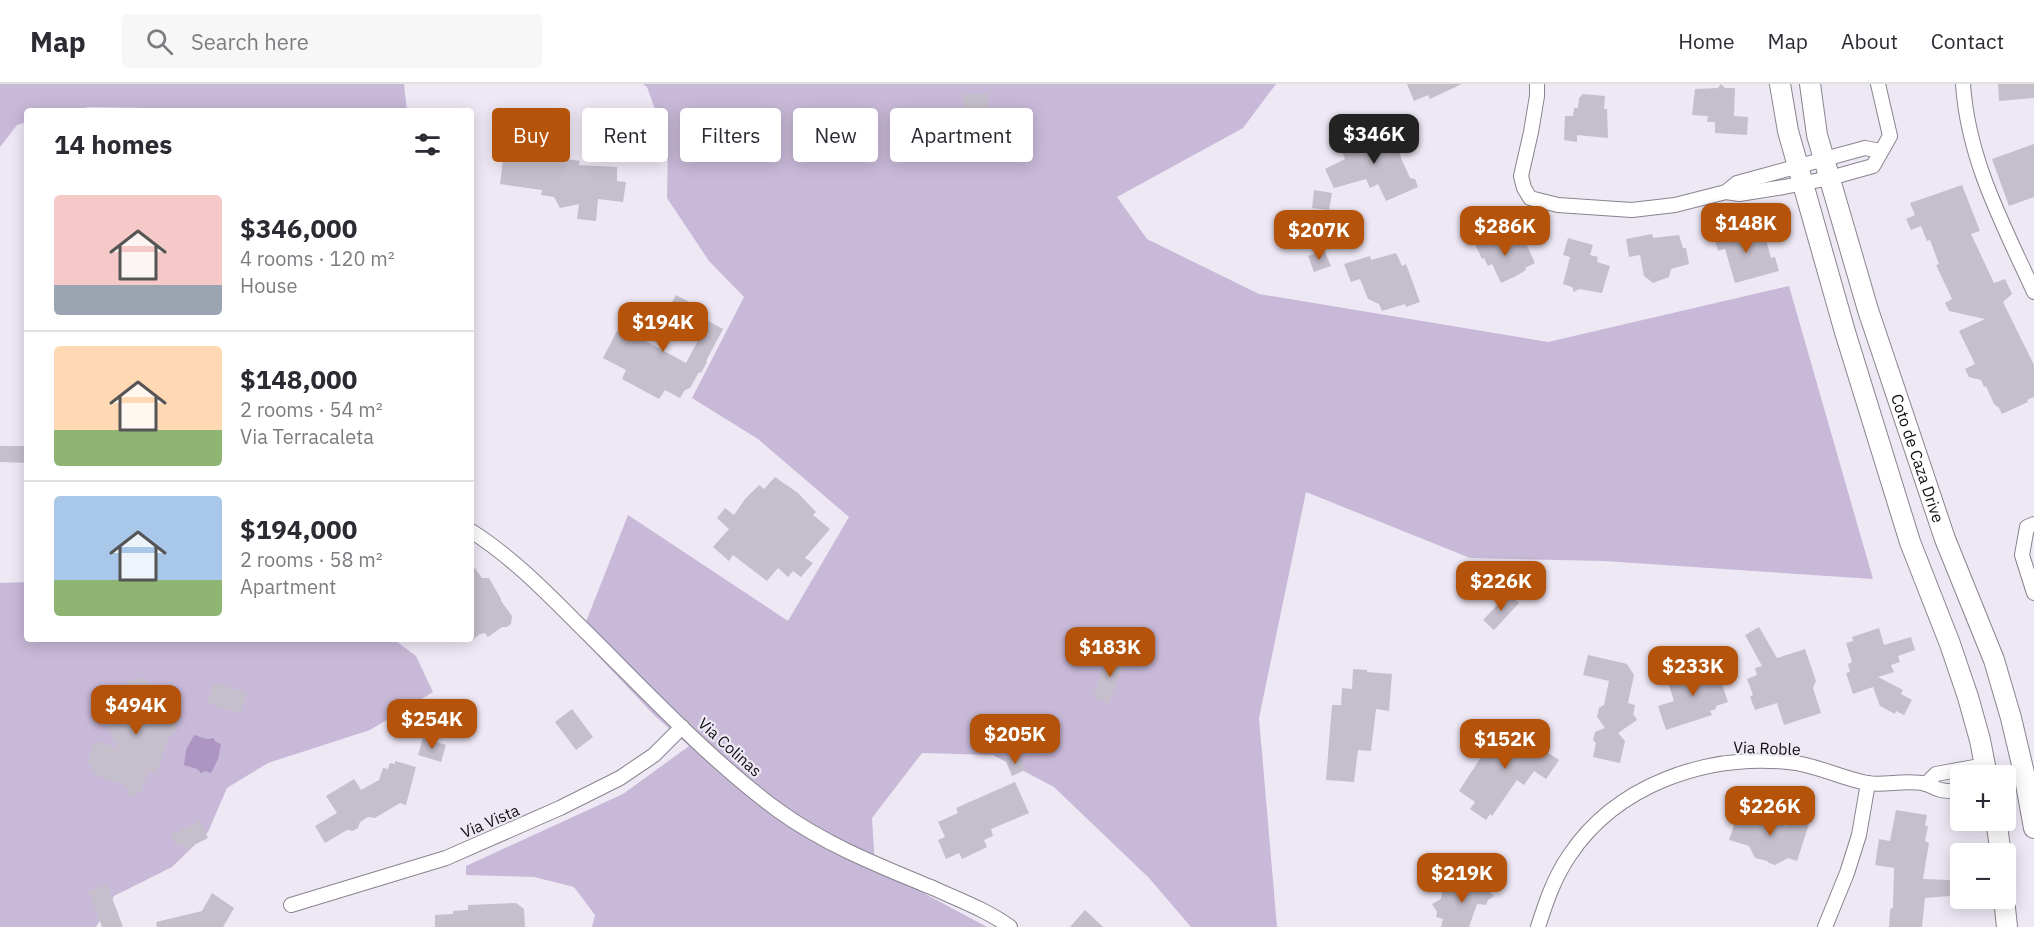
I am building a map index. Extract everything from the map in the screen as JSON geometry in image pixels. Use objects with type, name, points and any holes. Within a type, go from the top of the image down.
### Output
[{"type":"main road","name":"Coto de Caza Drive","points":[[1780,84],[1788,131],[1845,333],[1910,542],[1968,697],[1985,765]]},
{"type":"main road","name":"Coto de Caza Drive","points":[[1810,84],[1817,135],[1868,310],[1945,539],[1994,660],[2012,718],[2034,828]]},
{"type":"main road","points":[[2005,909],[2007,927]]},
{"type":"street","points":[[1537,84],[1532,132],[1521,176],[1530,198],[1558,205],[1632,210],[1675,205],[1726,192],[1737,183],[1801,176],[1827,169],[1873,165],[1890,136],[1878,84]]},
{"type":"street","points":[[1963,84],[1971,142],[1990,197],[2034,292]]},
{"type":"street","points":[[2034,524],[2027,527],[2022,555],[2034,593]]},
{"type":"street","name":"Via Colinas","points":[[474,533],[496,547],[534,580],[682,727],[779,812],[838,848],[967,903],[1010,927]]},
{"type":"street","name":"Via Vista","points":[[291,905],[446,858],[560,808],[620,778],[654,755],[682,727]]},
{"type":"street","name":"Via Roble","points":[[1538,927],[1553,885],[1569,856],[1588,832],[1627,800],[1664,779],[1705,766],[1744,760],[1789,762],[1868,783],[1926,784],[1939,790],[1950,791]]},
{"type":"street","name":"Via Roble","points":[[1926,784],[1936,774],[1950,773]]},
{"type":"street","points":[[1825,927],[1859,836],[1868,783]]},
{"type":"shaded area","points":[[0,84],[404,84],[407,108],[24,108],[24,123],[17,125],[0,147]]},
{"type":"shaded area","points":[[643,84],[1276,84],[1243,128],[1117,197],[1147,239],[1259,294],[1548,342],[1789,286],[1873,579],[1604,561],[1470,558],[1306,492],[1259,718],[1277,927],[1191,927],[1149,878],[1054,787],[993,755],[922,753],[872,818],[875,867],[987,927],[592,927],[595,915],[574,887],[534,877],[466,875],[466,866],[623,794],[689,746],[655,716],[580,637],[628,515],[788,621],[849,517],[758,439],[692,398],[744,297],[709,261],[667,198],[668,108],[655,108],[647,87]]},
{"type":"shaded area","points":[[24,582],[24,642],[397,642],[416,656],[433,692],[370,730],[268,763],[227,788],[208,832],[172,867],[114,896],[96,927],[0,927],[0,583]]},
{"type":"shaded area","points":[[194,735],[207,739],[213,738],[221,744],[218,759],[211,773],[205,771],[201,773],[197,769],[184,765],[186,750]]},
{"type":"building","points":[[1407,84],[1462,84],[1430,99],[1428,95],[1414,101]]},
{"type":"building","points":[[1721,84],[1725,88],[1735,88],[1734,116],[1748,117],[1747,135],[1715,133],[1715,122],[1707,122],[1708,116],[1692,115],[1695,89],[1718,88]]},
{"type":"building","points":[[1998,84],[2034,84],[2034,98],[1999,101]]},
{"type":"building","points":[[963,94],[988,94],[988,108],[963,108]]},
{"type":"building","points":[[1583,94],[1605,96],[1604,109],[1607,109],[1608,138],[1577,135],[1577,142],[1564,140],[1565,116],[1573,116],[1574,108],[1578,108],[1579,98]]},
{"type":"building","points":[[1385,123],[1390,130],[1390,140],[1398,146],[1410,178],[1415,179],[1418,187],[1386,201],[1378,184],[1370,188],[1366,179],[1334,188],[1325,169],[1345,159],[1342,152],[1347,148],[1369,145],[1363,133]]},
{"type":"building","points":[[2034,144],[2034,197],[2009,206],[1992,159]]},
{"type":"building","points":[[570,159],[580,161],[579,165],[617,167],[617,181],[626,182],[623,202],[598,199],[596,221],[577,219],[579,204],[560,208],[554,197],[541,195],[542,190],[500,184],[503,162],[570,162]]},
{"type":"building","points":[[1962,185],[1980,231],[1971,234],[1994,283],[2005,279],[2012,294],[2003,302],[2034,365],[2034,397],[2002,414],[1994,404],[1986,386],[1984,387],[1981,380],[1969,377],[1965,369],[1975,364],[1959,331],[1985,319],[1949,311],[1945,303],[1952,299],[1936,265],[1939,264],[1930,240],[1927,241],[1921,226],[1911,230],[1906,219],[1915,215],[1910,203]]},
{"type":"building","points":[[1314,190],[1332,193],[1329,210],[1312,208]]},
{"type":"building","points":[[1738,226],[1741,236],[1749,234],[1750,239],[1765,236],[1771,258],[1775,257],[1779,271],[1735,283],[1725,249],[1718,251],[1713,233]]},
{"type":"building","points":[[1497,233],[1504,243],[1510,240],[1512,245],[1524,239],[1535,263],[1501,283],[1492,264],[1488,266],[1484,258],[1482,259],[1475,244]]},
{"type":"building","points":[[1652,234],[1653,238],[1679,235],[1683,248],[1686,248],[1689,264],[1671,269],[1669,277],[1653,283],[1644,276],[1640,255],[1629,257],[1626,239]]},
{"type":"building","points":[[1568,238],[1593,245],[1590,255],[1598,257],[1597,262],[1610,266],[1602,293],[1579,289],[1574,292],[1572,287],[1563,284],[1570,257],[1563,255]]},
{"type":"building","points":[[1324,250],[1331,266],[1314,272],[1308,256]]},
{"type":"building","points":[[1396,253],[1402,266],[1406,264],[1420,302],[1382,311],[1379,304],[1368,299],[1360,279],[1351,282],[1344,264],[1370,256],[1371,260]]},
{"type":"building","points":[[676,295],[701,308],[697,315],[723,329],[701,373],[699,372],[690,388],[685,390],[680,398],[665,390],[659,399],[622,379],[626,370],[603,358],[617,331],[619,332],[627,319],[644,328],[640,338],[686,363],[700,337],[664,317]]},
{"type":"building","points":[[0,446],[24,446],[24,463],[0,462]]},
{"type":"building","points":[[775,477],[798,493],[816,512],[813,515],[830,529],[805,558],[813,563],[801,577],[793,571],[788,577],[778,568],[767,581],[733,555],[729,561],[713,547],[729,529],[717,518],[725,508],[734,515],[759,485],[764,489]]},
{"type":"building","points":[[474,567],[482,578],[489,578],[512,616],[511,624],[507,627],[502,627],[488,637],[485,633],[474,639]]},
{"type":"building","points":[[1508,594],[1519,603],[1494,630],[1483,620]]},
{"type":"building","points":[[1759,627],[1777,658],[1805,649],[1816,681],[1813,688],[1821,713],[1784,725],[1777,703],[1755,710],[1750,697],[1753,695],[1747,679],[1757,675],[1755,668],[1762,666],[1745,635]]},
{"type":"building","points":[[1879,628],[1884,645],[1911,637],[1915,650],[1898,656],[1900,662],[1891,665],[1894,672],[1878,677],[1903,690],[1901,694],[1912,700],[1904,715],[1896,711],[1895,714],[1880,706],[1873,687],[1853,694],[1846,673],[1850,672],[1848,664],[1852,662],[1846,643],[1853,641],[1852,637]]},
{"type":"building","points":[[1110,652],[1126,658],[1109,703],[1093,697]]},
{"type":"building","points":[[1588,655],[1627,664],[1634,675],[1628,703],[1635,705],[1633,716],[1637,720],[1618,733],[1625,741],[1620,763],[1593,757],[1596,743],[1593,740],[1595,732],[1605,728],[1597,717],[1599,708],[1604,705],[1609,681],[1583,675]]},
{"type":"building","points":[[1715,663],[1728,702],[1716,706],[1716,709],[1710,711],[1712,715],[1666,730],[1658,706],[1674,701],[1667,679]]},
{"type":"building","points":[[1353,669],[1392,674],[1389,711],[1376,709],[1371,751],[1358,750],[1354,782],[1326,780],[1332,705],[1341,705],[1342,688],[1352,689]]},
{"type":"building","points":[[136,678],[149,682],[156,703],[171,694],[178,698],[182,706],[175,719],[176,731],[169,738],[156,774],[148,771],[141,791],[131,797],[125,785],[95,775],[88,761],[96,741],[118,749],[107,724],[118,703],[113,693]]},
{"type":"building","points":[[214,682],[247,694],[240,714],[207,702]]},
{"type":"building","points":[[572,709],[593,737],[576,750],[555,722]]},
{"type":"building","points":[[1502,725],[1512,732],[1514,730],[1559,760],[1546,779],[1534,771],[1524,785],[1517,780],[1492,816],[1490,814],[1486,820],[1470,809],[1475,802],[1459,791]]},
{"type":"building","points":[[423,738],[446,745],[441,762],[418,755]]},
{"type":"building","points":[[1018,754],[1025,770],[1012,776],[1005,759]]},
{"type":"building","points":[[395,761],[416,767],[406,805],[400,803],[375,818],[368,817],[360,822],[358,828],[353,831],[347,830],[325,843],[315,826],[337,813],[326,796],[354,779],[361,790],[379,780],[383,768],[388,769],[390,763],[395,764]]},
{"type":"building","points":[[1015,782],[1029,813],[991,829],[993,836],[984,840],[987,847],[962,859],[959,853],[946,859],[938,840],[945,837],[938,822],[958,813],[956,808]]},
{"type":"building","points":[[1896,810],[1927,815],[1925,826],[1928,826],[1925,841],[1929,843],[1923,879],[1950,880],[1950,896],[1925,898],[1922,927],[1889,927],[1890,911],[1893,908],[1894,868],[1875,865],[1879,839],[1890,841]]},
{"type":"building","points":[[1738,813],[1758,819],[1763,817],[1781,819],[1785,826],[1801,818],[1806,820],[1809,824],[1797,861],[1788,858],[1775,865],[1755,858],[1749,846],[1729,840]]},
{"type":"building","points":[[200,821],[208,838],[186,849],[183,844],[177,847],[171,835]]},
{"type":"building","points":[[1464,879],[1491,886],[1490,892],[1494,896],[1488,900],[1486,905],[1477,904],[1469,927],[1441,927],[1443,919],[1436,917],[1437,912],[1432,904],[1441,899],[1443,888],[1460,893]]},
{"type":"building","points":[[107,884],[123,927],[102,927],[89,891]]},
{"type":"building","points":[[212,893],[234,908],[223,927],[157,927],[156,922],[202,911]]},
{"type":"building","points":[[516,903],[524,909],[525,927],[435,927],[435,915],[468,910],[468,905]]},
{"type":"building","points":[[1085,910],[1103,927],[1070,927]]}]
